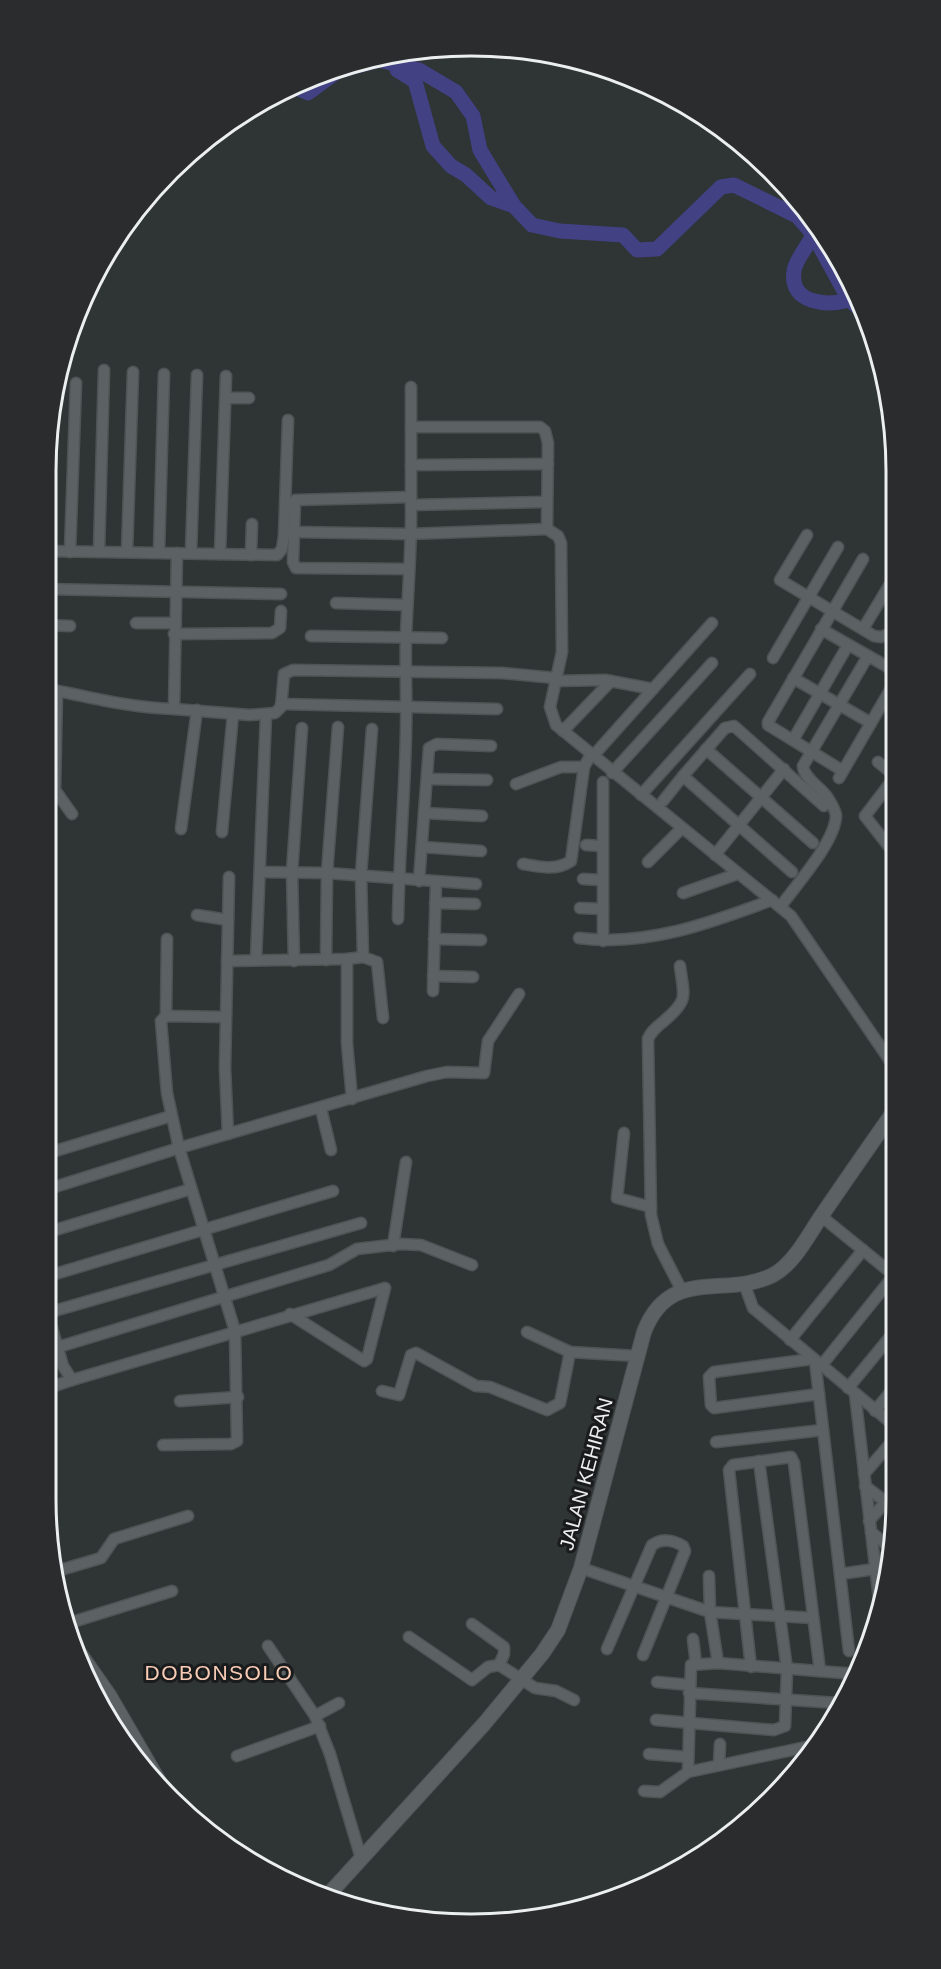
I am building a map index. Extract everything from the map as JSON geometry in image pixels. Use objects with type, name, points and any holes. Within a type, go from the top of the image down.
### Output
[{"type":"street","points":[[99,552],[104,370]]},
{"type":"street","points":[[127,552],[133,372]]},
{"type":"street","points":[[159,552],[164,374]]},
{"type":"street","points":[[190,553],[197,375]]},
{"type":"street","points":[[220,554],[226,376]]},
{"type":"street","points":[[70,552],[76,383]]},
{"type":"street","points":[[398,919],[406,708],[411,387]]},
{"type":"street","points":[[227,398],[249,398]]},
{"type":"street","points":[[56,551],[277,555],[282,549],[288,420]]},
{"type":"street","points":[[411,427],[540,427],[545,431],[548,443],[545,502],[547,529],[561,543],[562,652],[550,707],[551,718],[612,773],[736,874],[776,903],[798,926],[886,1055]]},
{"type":"street","points":[[411,465],[548,464]]},
{"type":"street","points":[[409,569],[296,567],[293,562],[294,503],[299,498],[545,502]]},
{"type":"street","points":[[251,555],[252,524]]},
{"type":"street","points":[[294,532],[410,534],[547,529]]},
{"type":"street","points":[[807,535],[780,580],[863,629],[880,637],[886,635]]},
{"type":"street","points":[[773,658],[838,547]]},
{"type":"street","points":[[174,709],[177,554]]},
{"type":"street","points":[[863,559],[821,628],[768,725],[812,751],[841,775],[886,697]]},
{"type":"street","points":[[56,589],[281,594]]},
{"type":"street","points":[[863,629],[886,591]]},
{"type":"street","points":[[336,603],[407,605]]},
{"type":"street","points":[[136,623],[174,628],[272,633],[280,628],[281,611]]},
{"type":"street","points":[[523,864],[544,868],[564,865],[571,861],[584,767],[592,755],[712,623]]},
{"type":"street","points":[[56,625],[70,626]]},
{"type":"street","points":[[821,628],[886,666]]},
{"type":"street","points":[[311,636],[442,638]]},
{"type":"street","points":[[793,740],[848,645]]},
{"type":"street","points":[[579,938],[603,941],[681,930],[776,903],[827,841],[836,818],[835,810],[827,796],[804,772],[803,766],[868,657]]},
{"type":"street","points":[[612,773],[712,663]]},
{"type":"street","points":[[56,740],[57,690],[131,706],[266,715],[279,711],[282,678],[288,672],[502,673],[555,680],[611,681],[653,689]]},
{"type":"street","points":[[641,795],[750,674]]},
{"type":"street","points":[[793,678],[871,723]]},
{"type":"street","points":[[563,731],[611,681]]},
{"type":"street","points":[[281,705],[497,709]]},
{"type":"street","points":[[181,829],[197,710]]},
{"type":"street","points":[[222,832],[233,714]]},
{"type":"street","points":[[256,960],[266,715]]},
{"type":"street","points":[[663,801],[724,728],[734,726],[824,806]]},
{"type":"street","points":[[326,960],[327,873],[338,727]]},
{"type":"street","points":[[294,961],[292,872],[302,728]]},
{"type":"street","points":[[363,957],[361,875],[372,729]]},
{"type":"street","points":[[419,880],[429,748],[434,745],[491,746]]},
{"type":"street","points":[[706,749],[813,843]]},
{"type":"street","points":[[878,762],[886,770]]},
{"type":"street","points":[[516,784],[561,767],[584,767]]},
{"type":"street","points":[[715,855],[784,769]]},
{"type":"street","points":[[683,776],[792,872]]},
{"type":"street","points":[[427,779],[487,780]]},
{"type":"street","points":[[603,782],[603,941]]},
{"type":"street","points":[[886,788],[865,816],[886,843]]},
{"type":"street","points":[[56,791],[72,814]]},
{"type":"street","points":[[424,813],[482,816]]},
{"type":"street","points":[[648,862],[682,828]]},
{"type":"street","points":[[586,845],[602,846]]},
{"type":"street","points":[[422,847],[481,851]]},
{"type":"street","points":[[260,872],[327,873],[476,884]]},
{"type":"street","points":[[683,892],[736,874]]},
{"type":"street","points":[[228,1134],[225,1017],[229,877]]},
{"type":"street","points":[[583,879],[602,880]]},
{"type":"street","points":[[433,991],[436,882]]},
{"type":"street","points":[[435,903],[475,904]]},
{"type":"street","points":[[580,908],[603,909]]},
{"type":"street","points":[[197,915],[228,920]]},
{"type":"street","points":[[164,1445],[235,1443],[237,1441],[238,1396],[235,1331],[213,1264],[171,1116],[162,1030],[162,1021],[166,1016],[167,939]]},
{"type":"street","points":[[434,939],[481,940]]},
{"type":"street","points":[[227,961],[294,961],[363,957],[374,959],[378,966],[383,1018]]},
{"type":"street","points":[[347,959],[346,1036],[352,1099]]},
{"type":"street","points":[[680,966],[683,1001],[681,1007],[653,1029],[648,1039],[651,1207],[658,1244],[682,1291]]},
{"type":"street","points":[[434,976],[473,977]]},
{"type":"street","points":[[56,1187],[435,1073],[484,1073],[488,1041],[519,994]]},
{"type":"street","points":[[166,1016],[225,1017]]},
{"type":"street","points":[[321,1109],[331,1150]]},
{"type":"street","points":[[56,1151],[171,1116]]},
{"type":"street","name":"JALAN KEHIRAN","points":[[333,1890],[438,1777],[521,1681],[558,1630],[581,1568],[637,1356],[653,1312],[682,1291],[702,1285],[744,1283],[774,1275],[785,1265],[886,1123]]},
{"type":"street","points":[[624,1133],[617,1198],[651,1207]]},
{"type":"street","points":[[393,1246],[406,1162]]},
{"type":"street","points":[[56,1230],[191,1189]]},
{"type":"street","points":[[56,1274],[333,1191]]},
{"type":"street","points":[[821,1216],[886,1268]]},
{"type":"street","points":[[56,1306],[360,1223]]},
{"type":"street","points":[[58,1347],[329,1265],[357,1249],[421,1245],[472,1264]]},
{"type":"street","points":[[789,1340],[863,1250]]},
{"type":"street","points":[[744,1283],[753,1308],[886,1419]]},
{"type":"street","points":[[819,1394],[714,1408],[711,1405],[709,1377],[714,1372],[816,1362],[886,1285]]},
{"type":"street","points":[[56,1385],[290,1314],[385,1288],[367,1359],[364,1361],[290,1314]]},
{"type":"street","points":[[527,1332],[570,1352],[637,1356]]},
{"type":"street","points":[[56,1341],[63,1366],[72,1380]]},
{"type":"street","points":[[877,1583],[852,1391],[886,1344]]},
{"type":"street","points":[[382,1391],[399,1395],[411,1354],[416,1353],[476,1386],[490,1387],[547,1410],[560,1403],[570,1352]]},
{"type":"street","points":[[816,1362],[849,1652]]},
{"type":"street","points":[[180,1401],[238,1396]]},
{"type":"street","points":[[875,1411],[886,1397]]},
{"type":"street","points":[[716,1442],[823,1430]]},
{"type":"street","points":[[864,1474],[886,1449]]},
{"type":"street","points":[[751,1667],[729,1470],[733,1465],[791,1457],[794,1463],[820,1671]]},
{"type":"street","points":[[656,1720],[782,1729],[785,1726],[787,1669],[759,1461]]},
{"type":"street","points":[[865,1486],[886,1502]]},
{"type":"street","points":[[870,1527],[886,1502]]},
{"type":"street","points":[[62,1570],[101,1558],[114,1539],[188,1516]]},
{"type":"street","points":[[870,1527],[883,1541]]},
{"type":"street","points":[[607,1649],[652,1545],[667,1540],[675,1541],[683,1546],[685,1551],[643,1655]]},
{"type":"street","points":[[840,1574],[875,1569],[881,1562]]},
{"type":"street","points":[[581,1568],[666,1599],[710,1612],[813,1618]]},
{"type":"street","points":[[709,1576],[710,1612],[718,1664]]},
{"type":"street","points":[[75,1621],[172,1591]]},
{"type":"street","points":[[472,1624],[504,1647],[504,1654],[499,1665]]},
{"type":"street","points":[[409,1636],[472,1680],[488,1667],[499,1665],[521,1681],[543,1691],[556,1691],[574,1700]]},
{"type":"street","points":[[693,1639],[696,1664]]},
{"type":"street","points":[[268,1646],[318,1721],[361,1858]]},
{"type":"street","points":[[688,1772],[691,1666],[718,1664],[847,1673]]},
{"type":"street","points":[[657,1682],[690,1689],[832,1702]]},
{"type":"street","points":[[237,1756],[318,1721],[339,1703]]},
{"type":"street","points":[[719,1765],[720,1744]]},
{"type":"street","points":[[644,1791],[660,1792],[688,1772],[802,1748]]},
{"type":"street","points":[[649,1755],[688,1757]]},
{"type":"waterway","points":[[391,63],[419,70],[456,92],[473,116],[480,150],[514,206],[532,225],[560,231],[623,235],[637,250],[657,249],[721,187],[734,185],[797,216],[806,226]]},
{"type":"waterway","points":[[397,70],[415,81],[433,146],[451,166],[466,175],[491,198],[514,206]]},
{"type":"waterway","points":[[303,91],[308,93],[320,84]]},
{"type":"waterway","points":[[812,235],[795,267],[794,282],[797,290],[803,296],[821,302],[849,300]]},
{"type":"waterway","points":[[819,244],[848,297]]},
{"type":"district","name":"DOBONSOLO","points":[[219,1673]]}]
